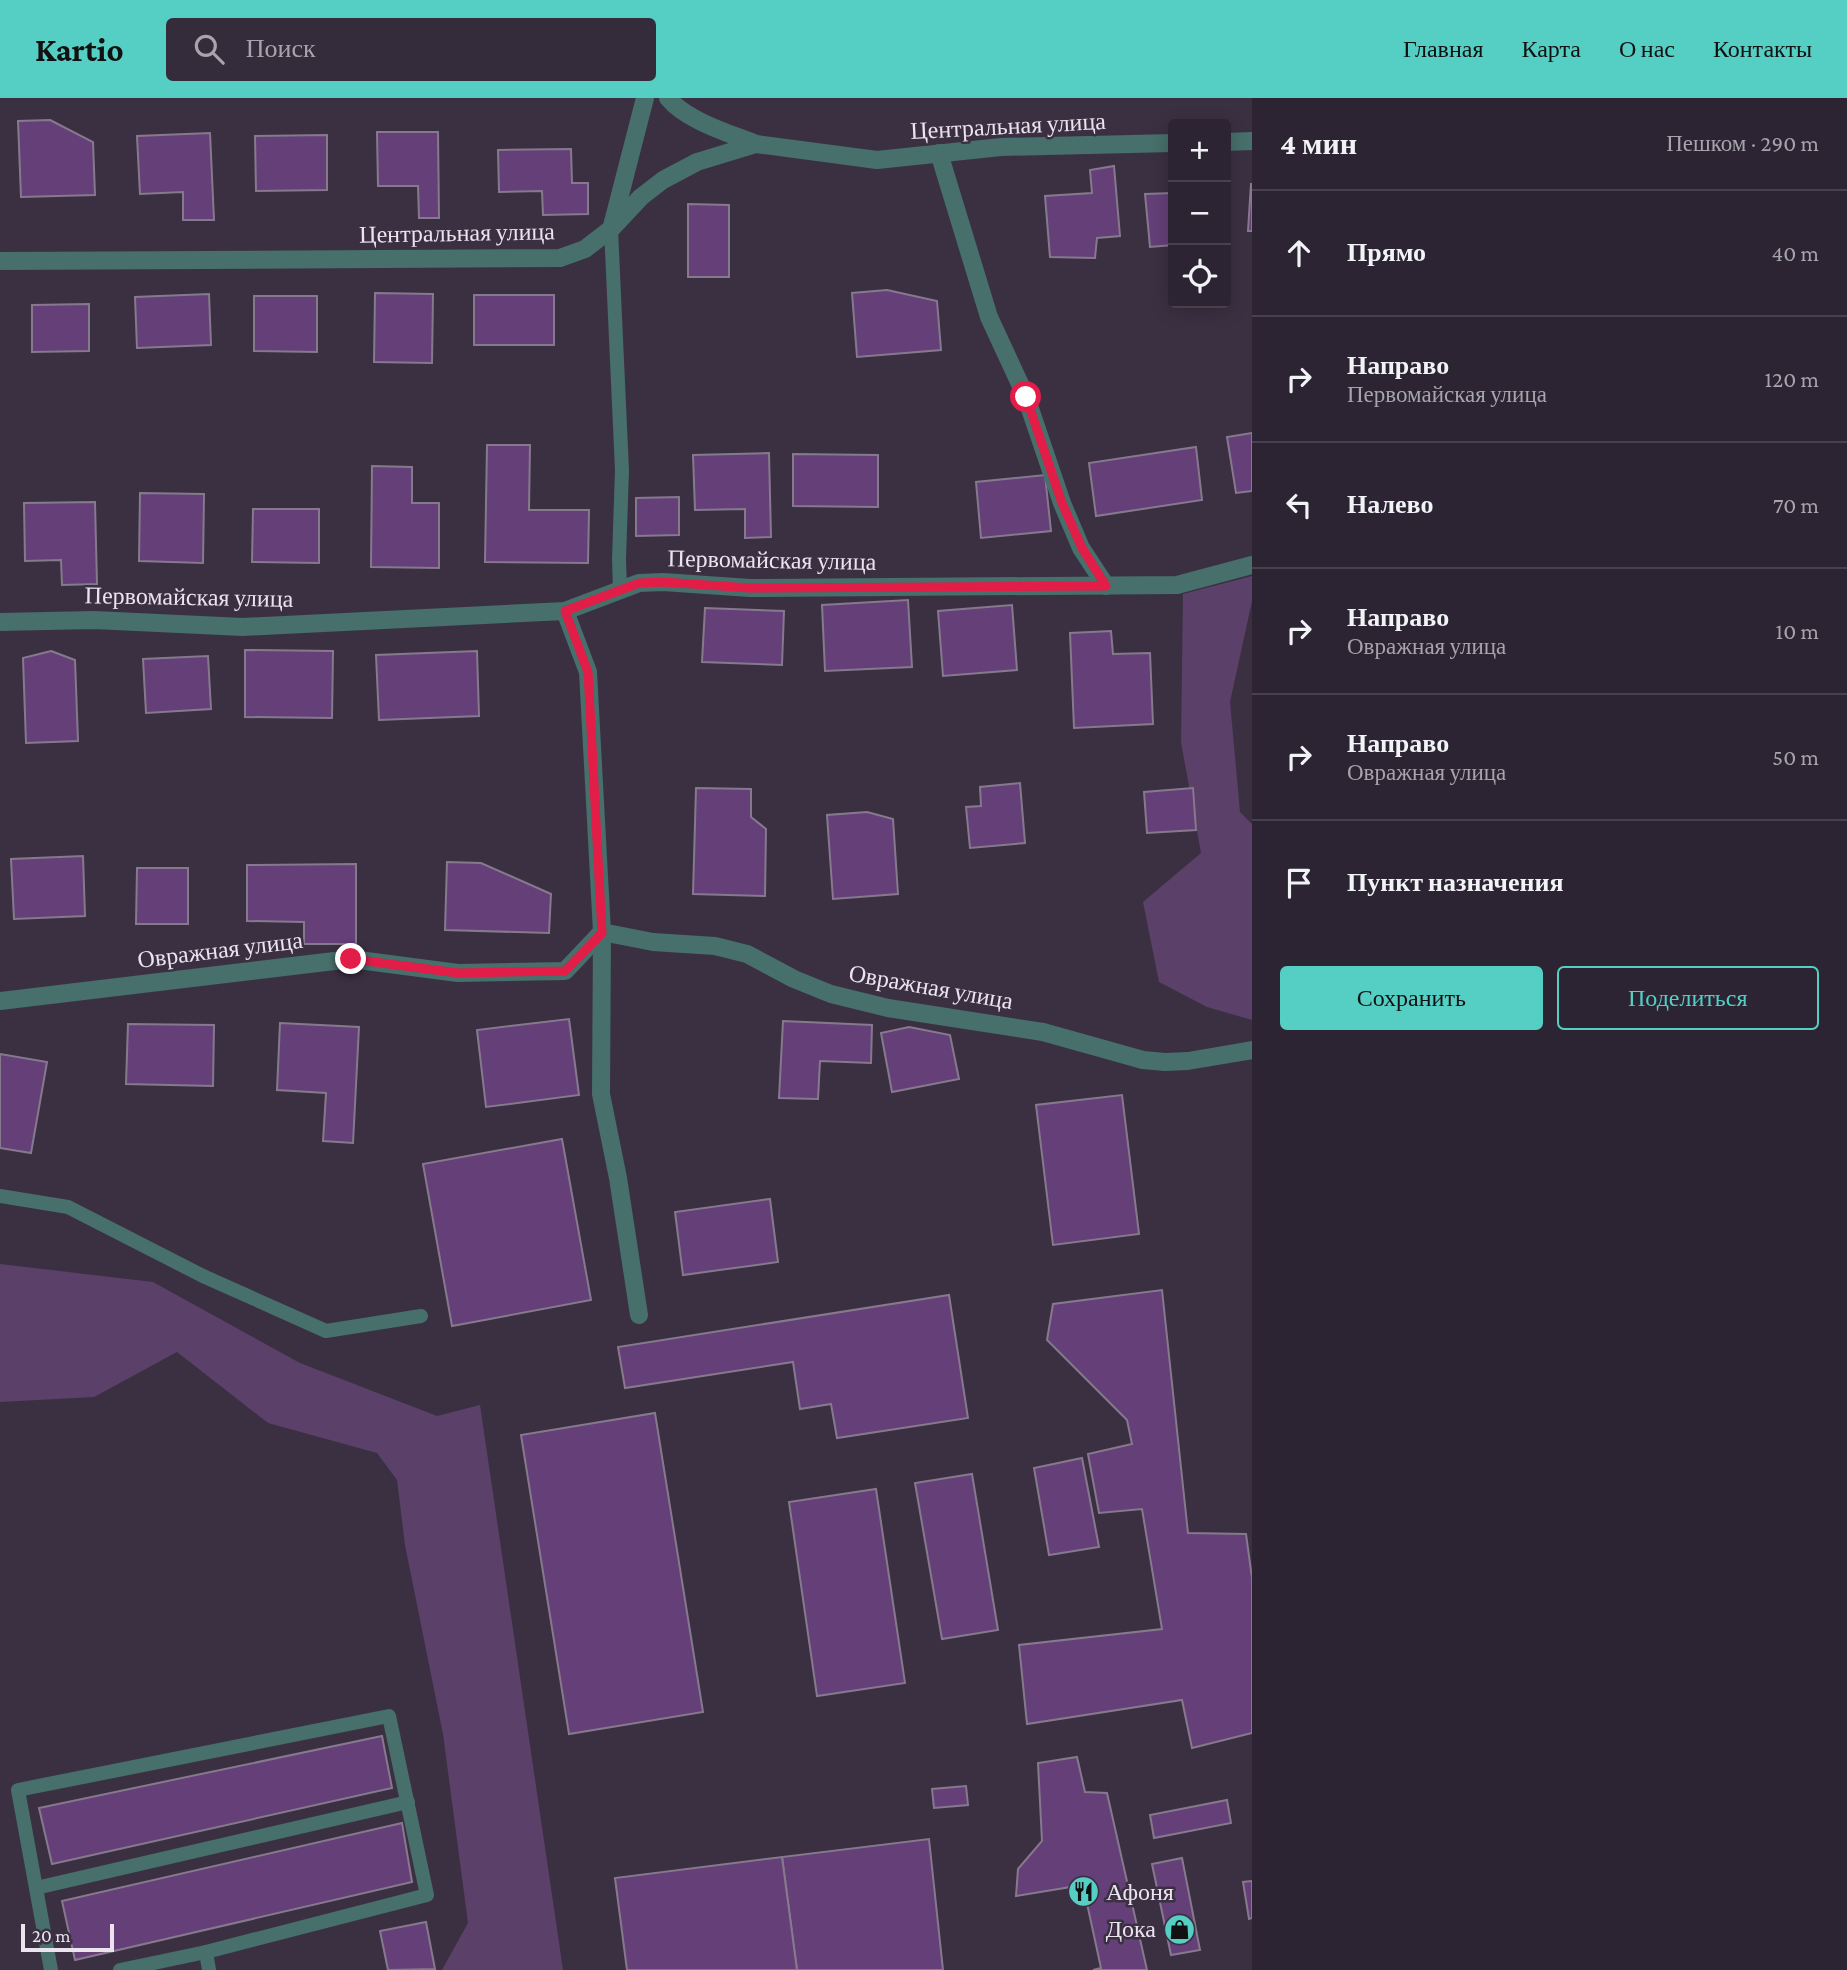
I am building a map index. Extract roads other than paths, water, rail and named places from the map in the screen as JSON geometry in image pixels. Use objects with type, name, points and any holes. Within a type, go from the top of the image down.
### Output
[{"type":"street","points":[[611,229],[645,98]]},
{"type":"street","points":[[668,98],[691,117],[756,144]]},
{"type":"street","points":[[1231,142],[1252,141]]},
{"type":"street","name":"Центральная улица","points":[[0,261],[560,258],[585,249],[611,229],[641,197],[663,180],[697,162],[756,144],[877,160],[1001,147],[1168,143]]},
{"type":"street","points":[[939,153],[989,317],[1026,397],[1067,514],[1082,548],[1106,586]]},
{"type":"street","name":"Первомайская улица","points":[[0,622],[94,620],[243,627],[565,611],[639,583],[663,582],[750,588],[1177,585],[1252,565]]},
{"type":"street","points":[[565,611],[588,672],[602,933],[600,1094],[618,1178],[639,1315]]},
{"type":"street","name":"Овражная улица","points":[[0,1001],[351,959],[458,973],[565,971],[602,933],[653,942],[715,947],[747,954],[794,979],[831,994],[888,1008],[1044,1032],[1143,1060],[1188,1061],[1252,1050]]},
{"type":"lane","points":[[611,229],[622,470],[620,591]]},
{"type":"lane","points":[[0,1196],[68,1207],[203,1276],[326,1331],[421,1316]]},
{"type":"lane","points":[[51,1970],[18,1790],[389,1716],[427,1895],[206,1952],[120,1970]]},
{"type":"lane","points":[[36,1888],[408,1802]]},
{"type":"lane","points":[[206,1952],[209,1970]]},
{"type":"place","name":"Афоня","points":[[1083,1892]]},
{"type":"place","name":"Дока","points":[[1179,1929]]}]
